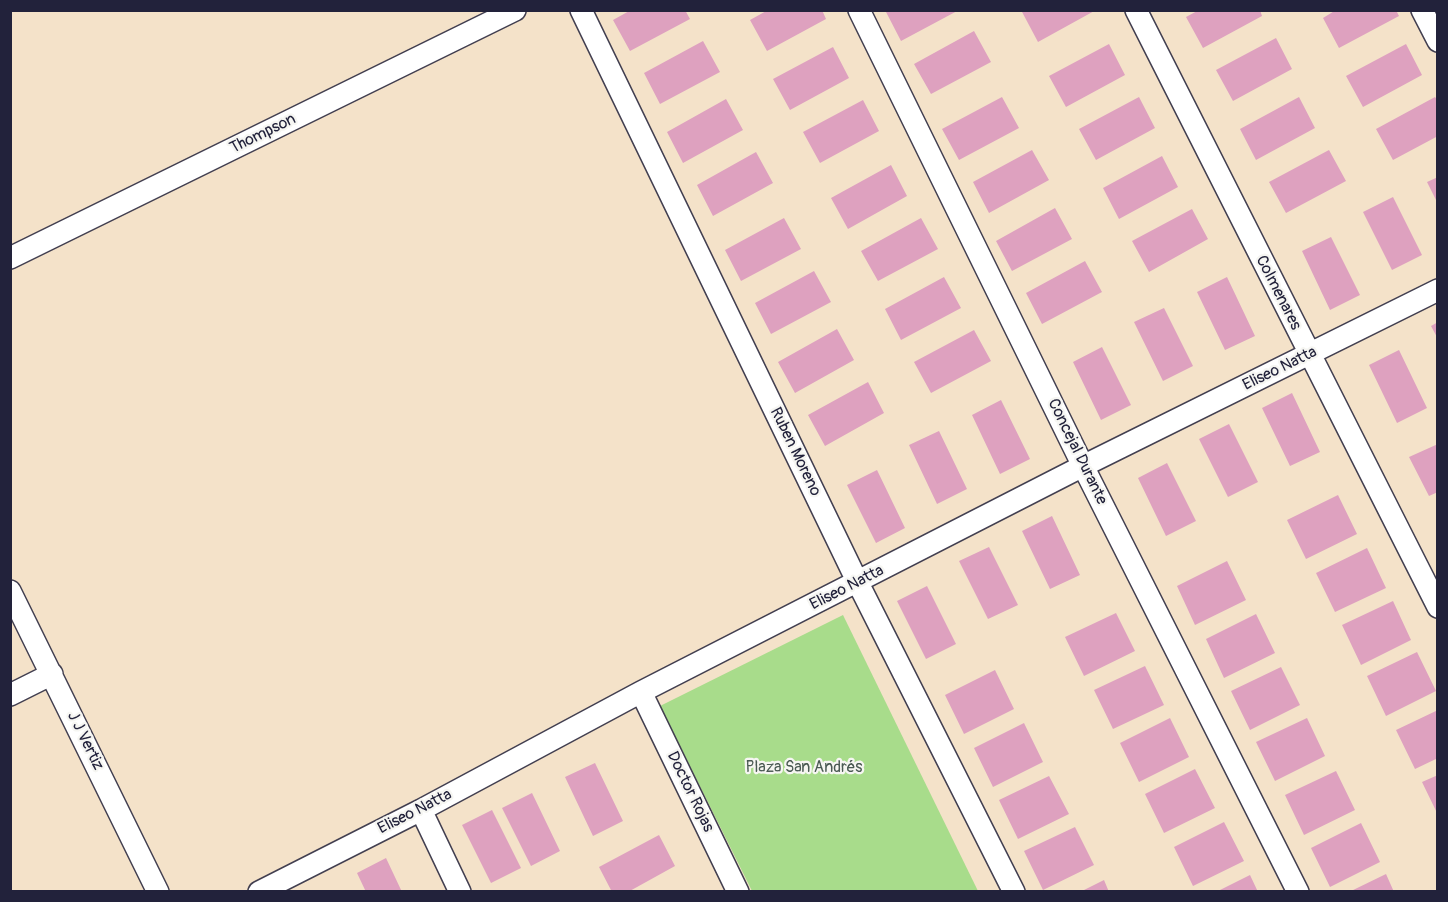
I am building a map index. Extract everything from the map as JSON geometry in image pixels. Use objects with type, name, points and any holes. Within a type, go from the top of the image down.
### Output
[{"type":"street","name":"Thompson","points":[[10,258],[515,10]]},
{"type":"street","name":"Ruben Moreno","points":[[581,10],[858,583],[1014,891]]},
{"type":"street","name":"Concejal Durante","points":[[860,10],[1083,466],[1298,891]]},
{"type":"street","name":"Colmenares","points":[[1136,10],[1437,606]]},
{"type":"street","points":[[1422,10],[1437,41]]},
{"type":"street","name":"Eliseo Natta","points":[[258,891],[421,810],[641,692],[1083,466],[1437,290]]},
{"type":"street","name":"J J Vertiz","points":[[10,591],[158,891]]},
{"type":"street","points":[[10,695],[52,674]]},
{"type":"street","name":"Doctor Rojas","points":[[641,692],[738,891]]},
{"type":"street","points":[[421,810],[460,891]]},
{"type":"green space","name":"Plaza San Andrés","points":[[843,615],[978,891],[752,891],[660,706]]},
{"type":"building","points":[[631,10],[685,10],[690,19],[630,51],[613,20]]},
{"type":"building","points":[[768,10],[822,10],[826,19],[767,51],[750,20]]},
{"type":"building","points":[[885,10],[959,10],[901,41]]},
{"type":"building","points":[[1021,10],[1096,10],[1038,42]]},
{"type":"building","points":[[1199,10],[1260,10],[1262,16],[1203,48],[1186,17]]},
{"type":"building","points":[[1336,10],[1396,10],[1399,16],[1339,48],[1323,18]]},
{"type":"building","points":[[974,31],[991,62],[931,94],[914,64]]},
{"type":"building","points":[[1276,38],[1292,69],[1233,101],[1216,70]]},
{"type":"building","points":[[703,41],[720,72],[660,104],[644,73]]},
{"type":"building","points":[[1109,44],[1125,75],[1066,107],[1049,76]]},
{"type":"building","points":[[1406,44],[1422,75],[1363,107],[1346,76]]},
{"type":"building","points":[[833,47],[849,78],[790,110],[773,79]]},
{"type":"building","points":[[1002,97],[1019,128],[959,160],[942,129]]},
{"type":"building","points":[[1139,97],[1155,128],[1096,160],[1079,129]]},
{"type":"building","points":[[1299,97],[1315,128],[1256,160],[1240,129]]},
{"type":"building","points":[[1435,97],[1438,101],[1438,136],[1393,160],[1376,129]]},
{"type":"building","points":[[726,99],[743,130],[683,163],[667,132]]},
{"type":"building","points":[[863,100],[879,131],[820,163],[803,132]]},
{"type":"building","points":[[1032,150],[1049,180],[989,213],[973,182]]},
{"type":"building","points":[[1329,150],[1346,181],[1286,213],[1269,182]]},
{"type":"building","points":[[756,152],[773,183],[713,216],[697,185]]},
{"type":"building","points":[[1162,156],[1178,187],[1119,219],[1103,188]]},
{"type":"building","points":[[891,165],[907,196],[848,229],[831,198]]},
{"type":"building","points":[[1438,177],[1438,204],[1427,182]]},
{"type":"building","points":[[1393,197],[1422,255],[1392,270],[1363,212]]},
{"type":"building","points":[[1055,208],[1072,239],[1012,271],[996,241]]},
{"type":"building","points":[[1192,209],[1208,239],[1149,272],[1132,241]]},
{"type":"building","points":[[784,218],[801,249],[741,281],[725,250]]},
{"type":"building","points":[[921,218],[938,249],[878,281],[861,251]]},
{"type":"building","points":[[1331,237],[1360,295],[1330,310],[1302,251]]},
{"type":"building","points":[[1085,261],[1102,292],[1042,324],[1026,293]]},
{"type":"building","points":[[814,271],[831,302],[771,334],[755,303]]},
{"type":"building","points":[[944,277],[961,308],[901,340],[885,309]]},
{"type":"building","points":[[1227,277],[1255,336],[1225,350],[1197,292]]},
{"type":"building","points":[[1164,308],[1193,366],[1163,381],[1134,322]]},
{"type":"building","points":[[1438,322],[1438,339],[1431,326]]},
{"type":"building","points":[[837,329],[854,360],[795,393],[778,362]]},
{"type":"building","points":[[974,330],[991,361],[931,393],[914,362]]},
{"type":"building","points":[[1102,347],[1131,405],[1101,420],[1073,362]]},
{"type":"building","points":[[1399,350],[1427,408],[1397,423],[1369,365]]},
{"type":"building","points":[[868,382],[884,413],[825,446],[808,415]]},
{"type":"building","points":[[1292,393],[1320,452],[1290,466],[1262,408]]},
{"type":"building","points":[[1001,400],[1030,459],[1000,474],[972,415]]},
{"type":"building","points":[[1229,424],[1258,482],[1228,497],[1199,439]]},
{"type":"building","points":[[939,431],[967,489],[937,504],[909,445]]},
{"type":"building","points":[[1438,444],[1438,492],[1429,496],[1409,457]]},
{"type":"building","points":[[1167,463],[1196,521],[1166,536],[1138,478]]},
{"type":"building","points":[[877,470],[905,528],[876,543],[847,485]]},
{"type":"building","points":[[1338,495],[1357,534],[1306,559],[1287,520]]},
{"type":"building","points":[[1052,516],[1080,575],[1050,589],[1022,531]]},
{"type":"building","points":[[989,547],[1018,605],[988,619],[959,561]]},
{"type":"building","points":[[1367,548],[1386,588],[1335,612],[1316,573]]},
{"type":"building","points":[[1227,561],[1246,600],[1195,625],[1177,586]]},
{"type":"building","points":[[927,586],[956,644],[926,659],[897,601]]},
{"type":"building","points":[[1393,601],[1411,640],[1361,665],[1342,625]]},
{"type":"building","points":[[1116,613],[1135,651],[1084,676],[1065,637]]},
{"type":"building","points":[[1256,614],[1275,653],[1224,678],[1206,639]]},
{"type":"building","points":[[1417,652],[1436,691],[1386,716],[1367,676]]},
{"type":"building","points":[[1145,666],[1164,705],[1113,729],[1094,690]]},
{"type":"building","points":[[1281,667],[1300,705],[1250,730],[1231,691]]},
{"type":"building","points":[[995,670],[1014,709],[964,734],[945,695]]},
{"type":"building","points":[[1438,710],[1438,758],[1415,769],[1396,730]]},
{"type":"building","points":[[1170,718],[1189,757],[1139,782],[1120,743]]},
{"type":"building","points":[[1307,718],[1325,756],[1275,781],[1256,742]]},
{"type":"building","points":[[1024,723],[1043,762],[993,787],[974,748]]},
{"type":"building","points":[[595,763],[623,821],[593,836],[565,777]]},
{"type":"building","points":[[1195,769],[1215,808],[1164,833],[1145,794]]},
{"type":"building","points":[[1336,771],[1355,810],[1304,835],[1285,795]]},
{"type":"building","points":[[1438,775],[1438,815],[1422,782]]},
{"type":"building","points":[[1049,776],[1069,814],[1018,839],[999,800]]},
{"type":"building","points":[[532,793],[560,851],[531,866],[502,808]]},
{"type":"building","points":[[492,810],[521,868],[491,883],[462,825]]},
{"type":"building","points":[[1224,822],[1244,861],[1193,886],[1174,847]]},
{"type":"building","points":[[1361,823],[1380,862],[1330,887],[1311,848]]},
{"type":"building","points":[[1075,827],[1094,865],[1043,890],[1024,851]]},
{"type":"building","points":[[659,835],[675,866],[628,892],[612,892],[599,867]]},
{"type":"building","points":[[386,858],[402,892],[366,892],[357,873]]},
{"type":"building","points":[[1386,874],[1394,892],[1349,892]]},
{"type":"building","points":[[1250,875],[1258,892],[1216,892]]},
{"type":"building","points":[[1104,880],[1109,892],[1080,892]]}]
